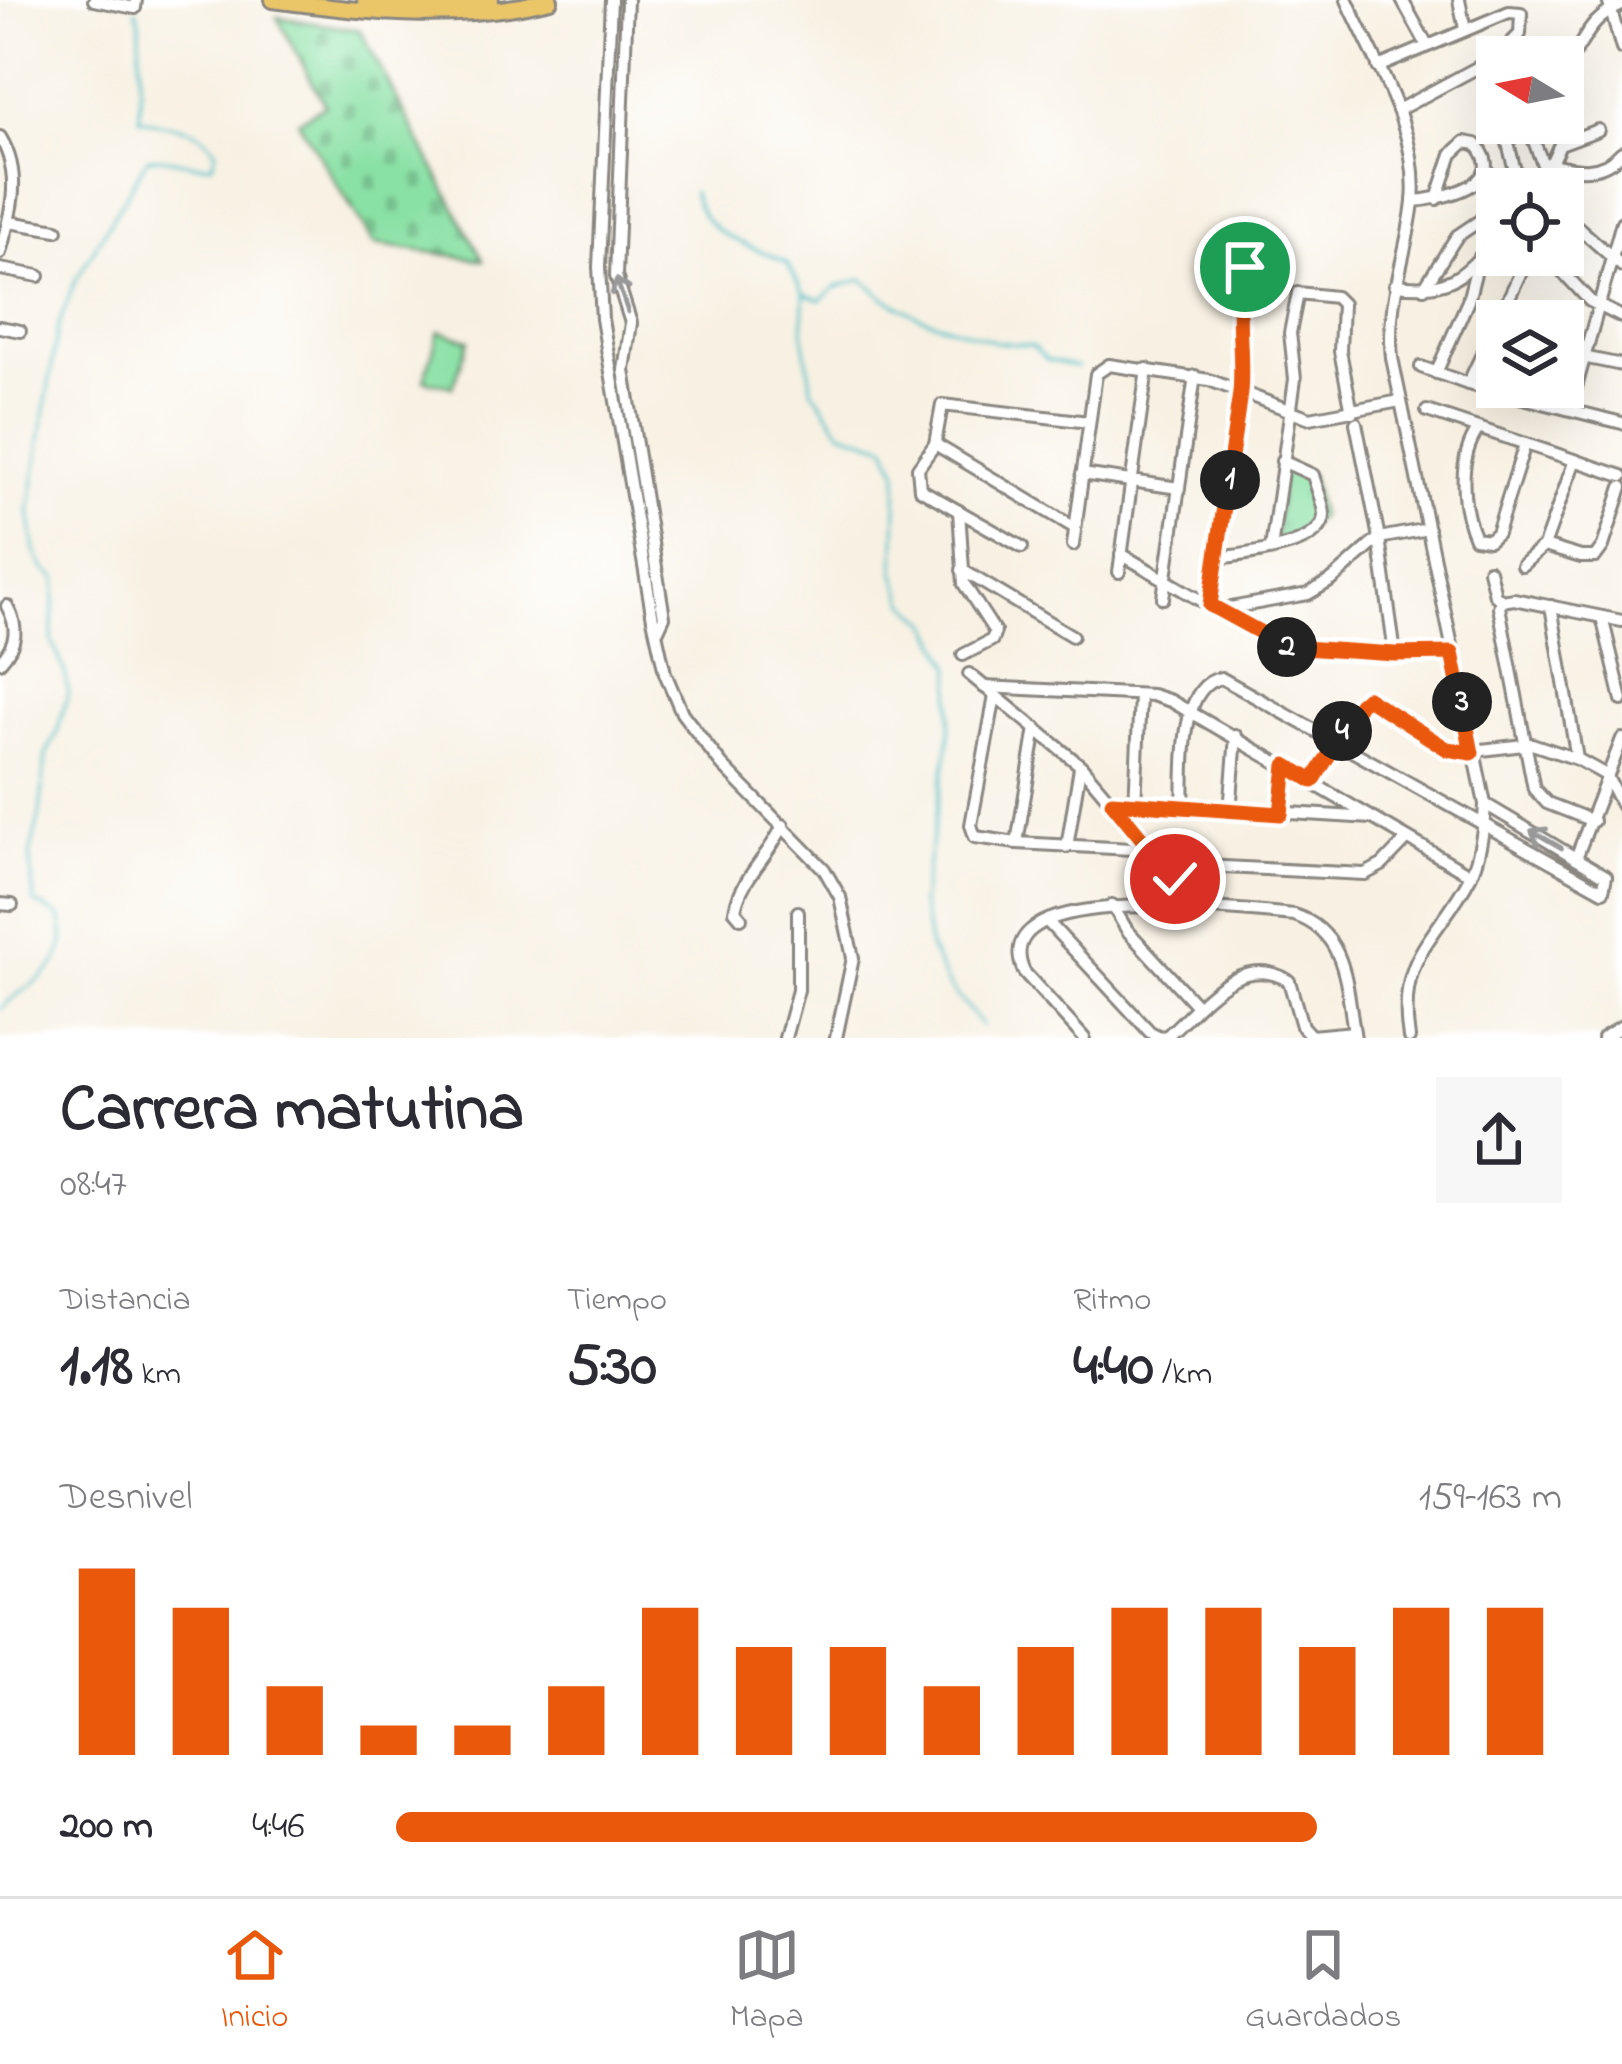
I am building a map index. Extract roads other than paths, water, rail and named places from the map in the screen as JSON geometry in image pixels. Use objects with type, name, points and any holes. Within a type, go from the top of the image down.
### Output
[{"type":"main road","points":[[273,0],[426,16],[550,0]]},
{"type":"main road","points":[[365,0],[450,6],[491,0]]},
{"type":"street","points":[[94,0],[135,8],[136,0]]},
{"type":"street","points":[[611,0],[616,96]]},
{"type":"street","points":[[627,0],[599,267],[603,328],[638,486]]},
{"type":"street","points":[[1402,0],[1426,45]]},
{"type":"street","points":[[1459,0],[1465,29]]},
{"type":"street","points":[[1352,2],[1398,110],[1412,165],[1413,201],[1390,327],[1400,401],[1485,803],[1471,875],[1414,965],[1406,1010],[1409,1038]]},
{"type":"street","points":[[1583,36],[1616,7],[1622,49]]},
{"type":"street","points":[[1378,67],[1510,12],[1521,13],[1518,36]]},
{"type":"street","points":[[1398,110],[1476,68]]},
{"type":"street","points":[[1546,166],[1564,141],[1598,130]]},
{"type":"street","points":[[614,132],[616,276],[629,314],[630,335],[624,370],[653,619],[665,673],[682,713],[722,765],[824,868],[845,912],[853,958],[836,1038]]},
{"type":"street","points":[[0,137],[12,159],[14,180],[0,254]]},
{"type":"street","points":[[1438,200],[1452,154],[1460,145],[1471,142],[1482,149],[1484,168]]},
{"type":"street","points":[[1536,144],[1546,166]]},
{"type":"street","points":[[1546,166],[1592,170],[1621,155]]},
{"type":"street","points":[[0,162],[14,180]]},
{"type":"street","points":[[1413,201],[1438,200],[1467,190],[1476,180]]},
{"type":"street","points":[[9,222],[57,230]]},
{"type":"street","points":[[1622,222],[1618,264],[1584,358],[1622,364]]},
{"type":"street","points":[[1424,288],[1457,236],[1476,223]]},
{"type":"street","points":[[1584,233],[1618,264]]},
{"type":"street","points":[[1395,285],[1424,288],[1458,278],[1476,261]]},
{"type":"street","points":[[1215,607],[1240,393],[1237,307],[1245,267]]},
{"type":"street","points":[[0,269],[39,276]]},
{"type":"street","points":[[1436,373],[1468,301],[1476,270]]},
{"type":"street","points":[[1567,276],[1600,309],[1622,317]]},
{"type":"street","points":[[1271,549],[1295,380],[1290,333],[1298,292],[1335,297],[1342,304],[1340,351],[1379,538],[1395,654]]},
{"type":"street","points":[[0,327],[20,331]]},
{"type":"street","points":[[603,328],[630,335]]},
{"type":"street","points":[[1072,545],[1100,367],[1109,364],[1195,376],[1310,418],[1354,418],[1400,401]]},
{"type":"street","points":[[1421,367],[1468,384],[1622,423]]},
{"type":"street","points":[[1118,572],[1147,369]]},
{"type":"street","points":[[1468,384],[1476,369]]},
{"type":"street","points":[[1163,598],[1195,376]]},
{"type":"street","points":[[1022,547],[920,489],[918,468],[935,444],[942,405],[1089,422]]},
{"type":"street","points":[[1427,411],[1622,476]]},
{"type":"street","points":[[1479,428],[1467,449],[1463,471],[1475,538],[1489,540],[1497,533],[1525,444]]},
{"type":"street","points":[[935,444],[1075,528]]},
{"type":"street","points":[[1522,565],[1544,546],[1575,460]]},
{"type":"street","points":[[1219,558],[1299,542],[1321,525],[1324,516],[1313,475],[1282,461]]},
{"type":"street","points":[[1082,474],[1179,488]]},
{"type":"street","points":[[1544,546],[1595,557],[1604,546],[1622,487]]},
{"type":"street","points":[[958,511],[962,570],[974,603],[995,632],[992,640],[963,655]]},
{"type":"street","points":[[1215,607],[1318,590],[1379,538],[1428,529]]},
{"type":"street","points":[[1121,554],[1287,647],[1452,653]]},
{"type":"street","points":[[962,570],[1072,636]]},
{"type":"street","points":[[1489,570],[1538,796],[1593,821]]},
{"type":"street","points":[[1500,604],[1514,598],[1622,621]]},
{"type":"street","points":[[0,662],[16,633],[2,607]]},
{"type":"street","points":[[1551,607],[1577,759]]},
{"type":"street","points":[[1602,617],[1622,700]]},
{"type":"street","points":[[969,674],[1081,766],[1175,879],[1175,907]]},
{"type":"street","points":[[1183,809],[1188,710],[1215,678],[1228,680],[1604,891],[1606,876],[1485,803]]},
{"type":"street","points":[[984,686],[1161,697],[1471,875]]},
{"type":"street","points":[[1135,806],[1140,695]]},
{"type":"street","points":[[995,696],[972,834],[1017,843],[1151,850]]},
{"type":"street","points":[[1313,781],[1367,698],[1447,749],[1472,753],[1524,743],[1577,759],[1606,775],[1622,806]]},
{"type":"street","points":[[1017,843],[1036,728]]},
{"type":"street","points":[[1230,812],[1236,736]]},
{"type":"street","points":[[1569,872],[1622,740]]},
{"type":"street","points":[[1281,814],[1286,765]]},
{"type":"street","points":[[1067,847],[1081,766]]},
{"type":"street","points":[[1112,802],[1374,818]]},
{"type":"street","points":[[741,918],[736,911],[740,887],[774,845],[782,825]]},
{"type":"street","points":[[1204,866],[1366,874],[1407,839]]},
{"type":"street","points":[[1112,905],[1127,930],[1196,1005]]},
{"type":"street","points":[[1047,921],[1150,1032],[1160,1037],[1241,974],[1273,974],[1289,981],[1302,1026],[1311,1036],[1354,1035],[1342,961],[1320,927],[1294,914],[1112,905],[1080,909],[1047,921],[1025,939],[1018,960],[1084,1038]]},
{"type":"street","points":[[785,1038],[798,990],[798,912]]},
{"type":"street","points":[[1603,1038],[1622,1026]]},
{"type":"waterway","points":[[0,1009],[47,972],[62,950],[60,917],[34,902],[30,855],[46,755],[68,693],[52,641],[56,578],[43,568],[35,551],[29,511],[58,327],[75,281],[148,158],[204,165],[212,164],[216,152],[193,131],[140,118],[136,9]]},
{"type":"waterway","points":[[693,192],[699,208],[718,230],[787,263],[804,294],[803,335],[812,389],[841,431],[887,446],[898,472],[895,572],[906,602],[929,623],[952,667],[950,736],[921,902],[930,949],[949,987],[982,1025]]},
{"type":"waterway","points":[[804,294],[821,300],[834,288],[863,279],[883,297],[920,317],[997,342],[1032,346],[1047,360],[1077,367]]}]
